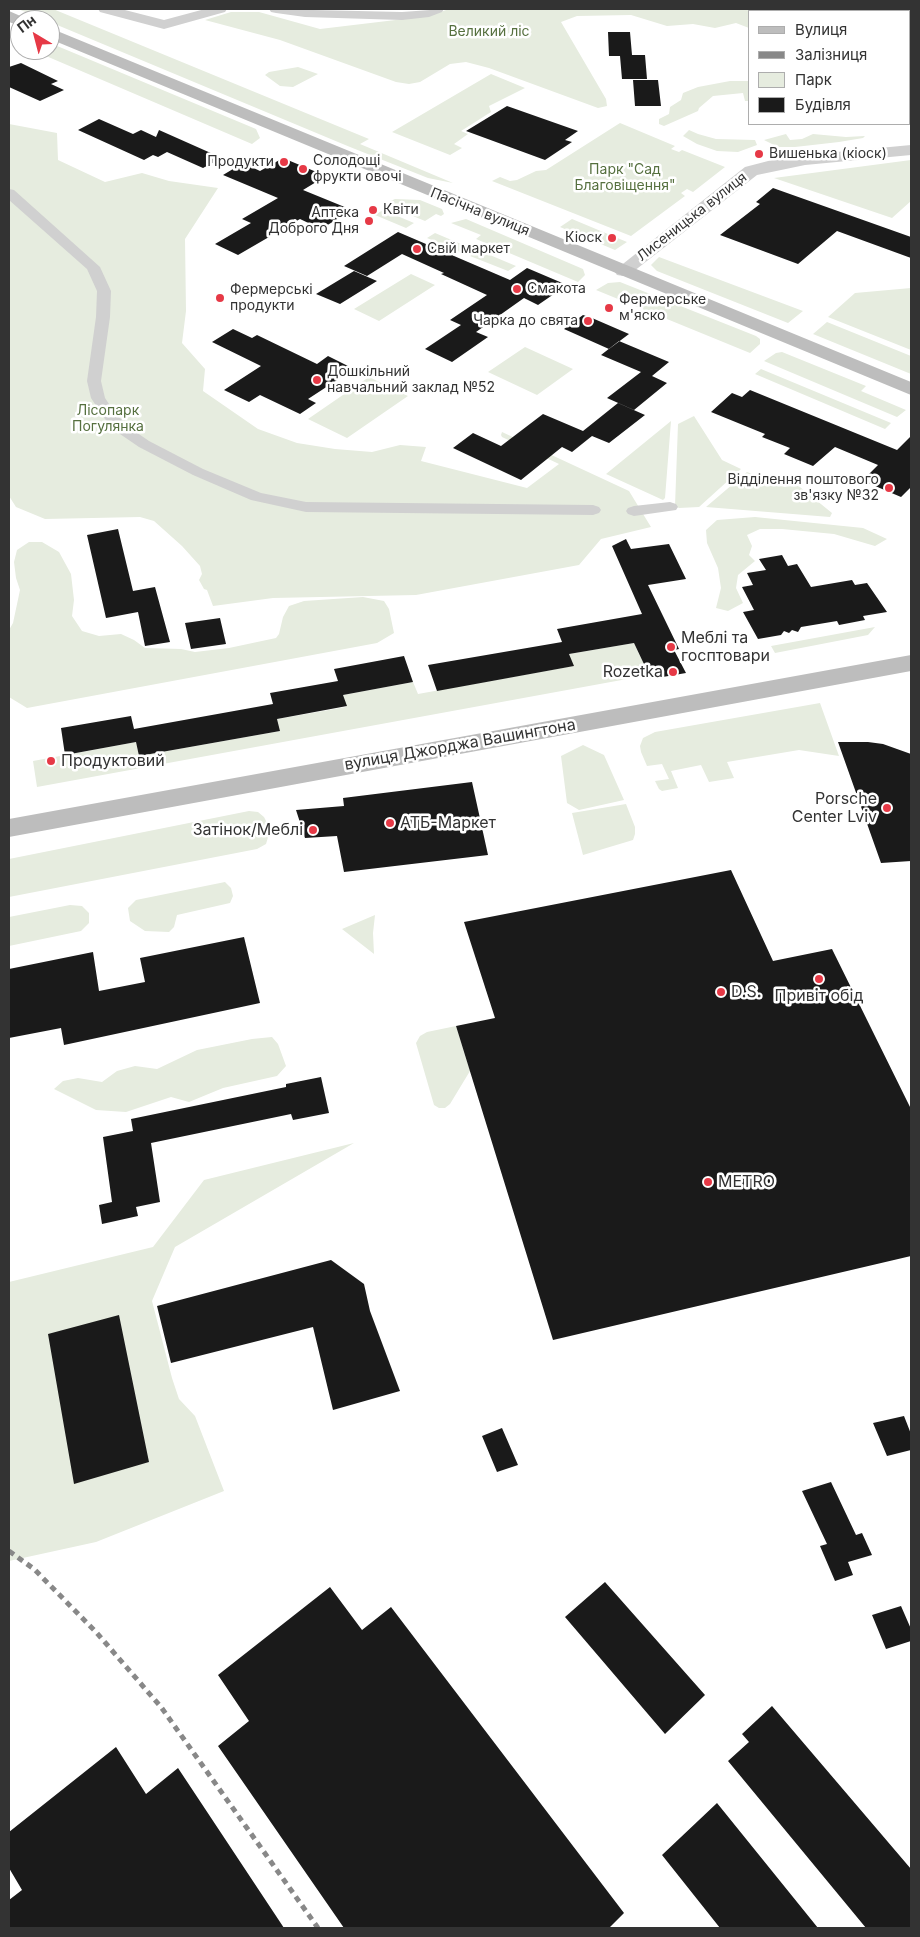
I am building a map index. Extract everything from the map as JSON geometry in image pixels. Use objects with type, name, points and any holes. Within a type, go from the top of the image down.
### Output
[{"type":"main road","name":"Пасічна вулиця","points":[[60,37],[911,389]]},
{"type":"main road","name":"вулиця Джорджа Вашингтона","points":[[9,828],[911,663]]},
{"type":"street","points":[[116,10],[164,25],[220,9]]},
{"type":"street","points":[[276,9],[402,16],[424,14],[438,9]]},
{"type":"street","name":"Лисеницька вулиця","points":[[623,271],[751,171],[772,165],[805,160],[911,150]]},
{"type":"street","points":[[9,193],[93,267],[104,291],[104,317],[94,381],[98,398],[110,416],[144,444],[198,472],[256,497],[306,507],[593,510]]},
{"type":"street","points":[[634,511],[670,507]]},
{"type":"green space","points":[[18,9],[55,10],[20,10]]},
{"type":"green space","name":"Великий ліс","points":[[449,9],[822,10],[748,10],[748,28],[736,23],[715,28],[693,24],[667,26],[631,15],[577,16],[561,22],[606,99],[607,106],[598,108],[489,68],[466,62],[450,64],[420,82],[409,84],[396,82],[280,40],[205,20],[231,12],[259,12],[320,29],[429,16]]},
{"type":"green space","points":[[60,12],[369,139],[360,144],[453,183],[428,178],[60,26]]},
{"type":"green space","points":[[60,47],[256,129],[260,138],[252,144],[55,60],[60,60]]},
{"type":"green space","points":[[298,67],[318,74],[293,87],[280,86],[265,75],[269,72]]},
{"type":"green space","points":[[491,74],[525,88],[489,106],[491,112],[461,131],[468,134],[454,144],[462,148],[450,155],[392,132]]},
{"type":"green space","points":[[730,81],[748,81],[748,101],[745,101],[743,93],[713,96],[698,111],[664,126],[659,124],[659,119],[669,114],[670,107],[681,100],[683,93],[698,87]]},
{"type":"green space","name":"Парк \"Сад Благовіщення\"","points":[[620,123],[675,146],[671,149],[679,152],[682,150],[725,167],[693,192],[687,189],[681,193],[685,196],[631,236],[492,181],[500,177],[510,181],[517,180],[536,171],[546,170]]},
{"type":"green space","name":"Лісопарк Погулянка","points":[[9,124],[57,133],[58,160],[105,182],[142,173],[169,181],[218,188],[185,239],[186,311],[182,343],[205,369],[203,391],[258,429],[297,443],[335,449],[372,452],[400,445],[426,447],[421,461],[527,488],[559,464],[502,437],[502,432],[629,491],[651,527],[601,539],[579,565],[416,595],[273,598],[213,606],[207,590],[204,589],[199,580],[202,574],[200,566],[182,546],[154,521],[140,517],[45,519],[16,507],[9,496]]},
{"type":"green space","points":[[689,130],[716,139],[755,140],[757,145],[738,152],[717,151],[697,144],[683,136]]},
{"type":"green space","points":[[786,134],[790,140],[802,139],[813,134],[846,137],[865,136],[839,142],[795,147],[778,147],[764,140]]},
{"type":"green space","points":[[911,160],[911,201],[892,218],[774,178]]},
{"type":"green space","points":[[395,199],[420,200],[442,209],[444,214],[441,216],[436,214],[425,221],[384,204]]},
{"type":"green space","points":[[383,210],[414,223],[406,228],[375,215]]},
{"type":"green space","points":[[466,219],[583,269],[585,275],[578,282],[476,239],[481,235],[451,223]]},
{"type":"green space","points":[[572,219],[627,242],[615,250],[560,227]]},
{"type":"green space","points":[[435,233],[468,247],[460,252],[427,238]]},
{"type":"green space","points":[[478,250],[516,266],[508,271],[470,256]]},
{"type":"green space","points":[[659,257],[803,311],[788,323],[657,271],[651,265]]},
{"type":"green space","points":[[411,274],[435,285],[379,321],[354,309]]},
{"type":"green space","points":[[620,282],[756,336],[760,339],[760,344],[750,353],[596,290],[608,283]]},
{"type":"green space","points":[[911,288],[911,350],[828,317],[855,293]]},
{"type":"green space","points":[[827,322],[911,356],[911,374],[813,334]]},
{"type":"green space","points":[[525,347],[573,369],[537,395],[488,372]]},
{"type":"green space","points":[[782,352],[866,386],[861,391],[906,410],[897,417],[764,361],[776,353]]},
{"type":"green space","points":[[761,369],[891,423],[885,429],[755,374]]},
{"type":"green space","points":[[369,377],[408,396],[347,438],[308,419]]},
{"type":"green space","points":[[694,416],[722,460],[741,469],[699,507],[679,508],[675,506],[678,424]]},
{"type":"green space","points":[[671,421],[665,498],[663,500],[606,474]]},
{"type":"green space","points":[[747,472],[785,487],[795,483],[832,513],[830,517],[706,507]]},
{"type":"green space","points":[[755,517],[863,528],[887,539],[875,546],[834,534],[760,529],[747,535],[752,546],[749,555],[755,561],[738,575],[736,588],[743,603],[728,611],[716,608],[721,588],[718,568],[707,543],[706,530],[717,520]]},
{"type":"green space","points":[[29,542],[42,542],[59,552],[71,574],[74,600],[72,616],[82,631],[99,636],[121,634],[145,648],[181,649],[195,652],[229,648],[276,638],[289,606],[304,601],[363,597],[384,601],[389,609],[394,633],[377,643],[27,708],[9,697],[9,630],[13,623],[20,590],[14,562],[17,550]]},
{"type":"green space","points":[[875,627],[868,635],[775,653],[771,646]]},
{"type":"green space","points":[[634,643],[649,675],[37,787],[33,761],[136,742],[139,756],[280,731],[277,719],[346,707],[343,695],[413,682],[418,694],[573,666],[569,654]]},
{"type":"green space","points":[[820,703],[839,756],[799,750],[727,762],[734,778],[709,782],[701,765],[671,771],[678,788],[662,791],[655,781],[669,779],[662,764],[647,766],[641,752],[640,746],[643,738],[655,732]]},
{"type":"green space","points":[[583,745],[604,755],[624,800],[579,810],[567,803],[561,756]]},
{"type":"green space","points":[[626,804],[635,827],[633,840],[583,855],[572,813]]},
{"type":"green space","points":[[249,811],[258,812],[264,817],[268,825],[269,834],[266,844],[257,849],[9,897],[9,859]]},
{"type":"green space","points":[[225,882],[231,888],[233,896],[230,903],[177,915],[174,927],[169,932],[145,931],[130,921],[128,908],[136,900]]},
{"type":"green space","points":[[70,905],[82,906],[89,913],[89,923],[81,931],[9,946],[9,917]]},
{"type":"green space","points":[[375,915],[373,933],[374,954],[342,929]]},
{"type":"green space","points":[[456,1026],[470,1071],[450,1104],[445,1108],[439,1108],[434,1105],[416,1043],[420,1036],[427,1032]]},
{"type":"green space","points":[[272,1037],[278,1044],[286,1066],[277,1076],[223,1088],[189,1102],[171,1097],[126,1112],[96,1110],[54,1089],[63,1081],[78,1078],[102,1082],[117,1071],[135,1066],[157,1069],[197,1050]]},
{"type":"green space","points":[[354,1143],[175,1247],[152,1301],[179,1399],[195,1416],[224,1491],[96,1542],[9,1561],[9,1282],[153,1247],[204,1180]]},
{"type":"building","points":[[608,32],[630,32],[632,55],[645,55],[647,79],[622,79],[620,56],[609,56]]},
{"type":"building","points":[[21,63],[58,81],[51,84],[64,90],[40,101],[9,87],[9,67]]},
{"type":"building","points":[[633,80],[658,80],[661,106],[635,106]]},
{"type":"building","points":[[507,106],[578,131],[565,140],[572,142],[545,160],[466,131]]},
{"type":"building","points":[[99,119],[133,134],[141,130],[156,137],[159,130],[222,158],[203,168],[167,152],[158,157],[153,155],[144,160],[78,130]]},
{"type":"building","points":[[283,158],[326,176],[303,190],[352,210],[321,229],[300,219],[238,255],[215,244],[251,223],[242,219],[278,198],[223,175],[243,163],[260,171]]},
{"type":"building","points":[[773,188],[911,237],[911,258],[837,231],[798,264],[720,235],[760,204],[756,202]]},
{"type":"building","points":[[398,232],[510,280],[527,268],[567,285],[538,305],[524,298],[476,332],[488,337],[452,362],[425,349],[461,325],[450,320],[487,295],[402,254],[367,276],[344,266]]},
{"type":"building","points":[[354,271],[377,281],[340,304],[316,294]]},
{"type":"building","points":[[583,315],[629,334],[609,349],[564,329]]},
{"type":"building","points":[[233,329],[252,338],[257,335],[317,364],[328,356],[354,369],[308,399],[316,403],[300,414],[260,395],[249,402],[224,390],[261,366],[212,342]]},
{"type":"building","points":[[619,341],[669,362],[652,376],[667,383],[634,410],[607,398],[641,372],[601,355]]},
{"type":"building","points":[[750,390],[897,450],[911,436],[911,487],[901,497],[868,483],[875,476],[869,474],[878,465],[835,447],[813,466],[784,454],[790,448],[762,437],[765,434],[711,412],[732,393],[742,397]]},
{"type":"building","points":[[618,403],[645,415],[609,443],[592,436],[572,452],[562,447],[521,480],[453,448],[473,433],[501,446],[543,414],[583,431]]},
{"type":"building","points":[[118,529],[133,591],[155,587],[170,642],[145,646],[138,612],[106,618],[87,535]]},
{"type":"building","points":[[626,539],[631,549],[669,544],[686,579],[648,585],[679,649],[674,650],[686,673],[651,679],[634,643],[569,654],[574,666],[437,691],[428,665],[562,642],[557,629],[642,614],[612,546]]},
{"type":"building","points":[[782,555],[788,566],[797,564],[811,587],[852,580],[855,585],[867,583],[887,612],[863,616],[865,620],[839,625],[837,621],[801,627],[798,632],[792,630],[789,633],[784,631],[781,635],[758,639],[743,612],[754,610],[742,587],[753,585],[747,573],[766,570],[759,559]]},
{"type":"building","points":[[220,618],[226,644],[191,649],[185,623]]},
{"type":"building","points":[[404,656],[413,682],[343,695],[347,706],[277,719],[280,731],[139,756],[136,742],[65,755],[61,728],[131,716],[134,729],[273,704],[270,693],[338,681],[334,669]]},
{"type":"building","name":"Porsche Center Lviv","points":[[838,742],[883,744],[911,754],[911,861],[881,863]]},
{"type":"building","name":"АТБ-Маркет","points":[[472,782],[488,855],[344,872],[337,836],[305,838],[296,810],[344,806],[343,798]]},
{"type":"building","name":"METRO","points":[[731,870],[773,961],[832,949],[911,1109],[911,1256],[553,1340],[456,1026],[495,1018],[464,922]]},
{"type":"building","points":[[244,937],[260,1003],[64,1045],[61,1028],[9,1038],[9,969],[93,952],[99,991],[145,982],[140,958]]},
{"type":"building","points":[[321,1077],[329,1113],[293,1120],[291,1114],[151,1143],[160,1202],[136,1207],[138,1216],[102,1224],[99,1205],[112,1202],[103,1137],[133,1131],[131,1119],[286,1087],[286,1084]]},
{"type":"building","points":[[331,1260],[364,1284],[370,1311],[400,1391],[333,1410],[313,1327],[171,1363],[157,1306]]},
{"type":"building","points":[[119,1315],[149,1462],[74,1484],[48,1334]]},
{"type":"building","points":[[904,1416],[911,1434],[911,1450],[887,1456],[873,1423]]},
{"type":"building","points":[[502,1428],[518,1465],[497,1472],[482,1436]]},
{"type":"building","points":[[831,1482],[856,1535],[862,1533],[872,1555],[848,1562],[853,1575],[835,1581],[820,1546],[827,1544],[802,1491]]},
{"type":"building","points":[[605,1582],[705,1695],[665,1734],[565,1617]]},
{"type":"building","points":[[330,1587],[362,1630],[391,1607],[624,1913],[609,1928],[344,1928],[218,1746],[249,1721],[218,1675]]},
{"type":"building","points":[[901,1606],[911,1629],[911,1641],[886,1649],[872,1615]]},
{"type":"building","points":[[772,1706],[911,1869],[911,1928],[866,1928],[728,1761],[749,1742],[742,1734]]},
{"type":"building","points":[[116,1747],[146,1794],[178,1768],[284,1928],[9,1928],[9,1900],[22,1890],[9,1868],[9,1832]]},
{"type":"building","points":[[717,1803],[818,1928],[720,1928],[662,1855]]},
{"type":"railway","points":[[9,1551],[34,1569],[96,1632],[161,1707],[318,1928]]},
{"type":"place","name":"Вишенька (кіоск)","points":[[759,154]]},
{"type":"place","name":"Продукти","points":[[284,162]]},
{"type":"place","name":"Солодощі фрукти овочі","points":[[303,169]]},
{"type":"place","name":"Квіти","points":[[373,210]]},
{"type":"place","name":"Аптека Доброго Дня","points":[[369,221]]},
{"type":"place","name":"Кіоск","points":[[612,238]]},
{"type":"place","name":"Свій маркет","points":[[417,249]]},
{"type":"place","name":"Смакота","points":[[517,289]]},
{"type":"place","name":"Фермерські продукти","points":[[220,298]]},
{"type":"place","name":"Фермерське м'яско","points":[[609,308]]},
{"type":"place","name":"Чарка до свята","points":[[588,321]]},
{"type":"place","name":"Дошкільний навчальний заклад №52","points":[[317,380]]},
{"type":"place","name":"Відділення поштового зв'язку №32","points":[[889,488]]},
{"type":"place","name":"Меблі та госптовари","points":[[671,647]]},
{"type":"place","name":"Rozetka","points":[[673,672]]},
{"type":"place","name":"Продуктовий","points":[[51,761]]},
{"type":"place","name":"Porsche Center Lviv","points":[[887,808]]},
{"type":"place","name":"АТБ-Маркет","points":[[390,823]]},
{"type":"place","name":"Затінок/Меблі","points":[[313,830]]},
{"type":"place","name":"Привіт обід","points":[[819,979]]},
{"type":"place","name":"D.S.","points":[[721,992]]},
{"type":"place","name":"METRO","points":[[708,1182]]}]
